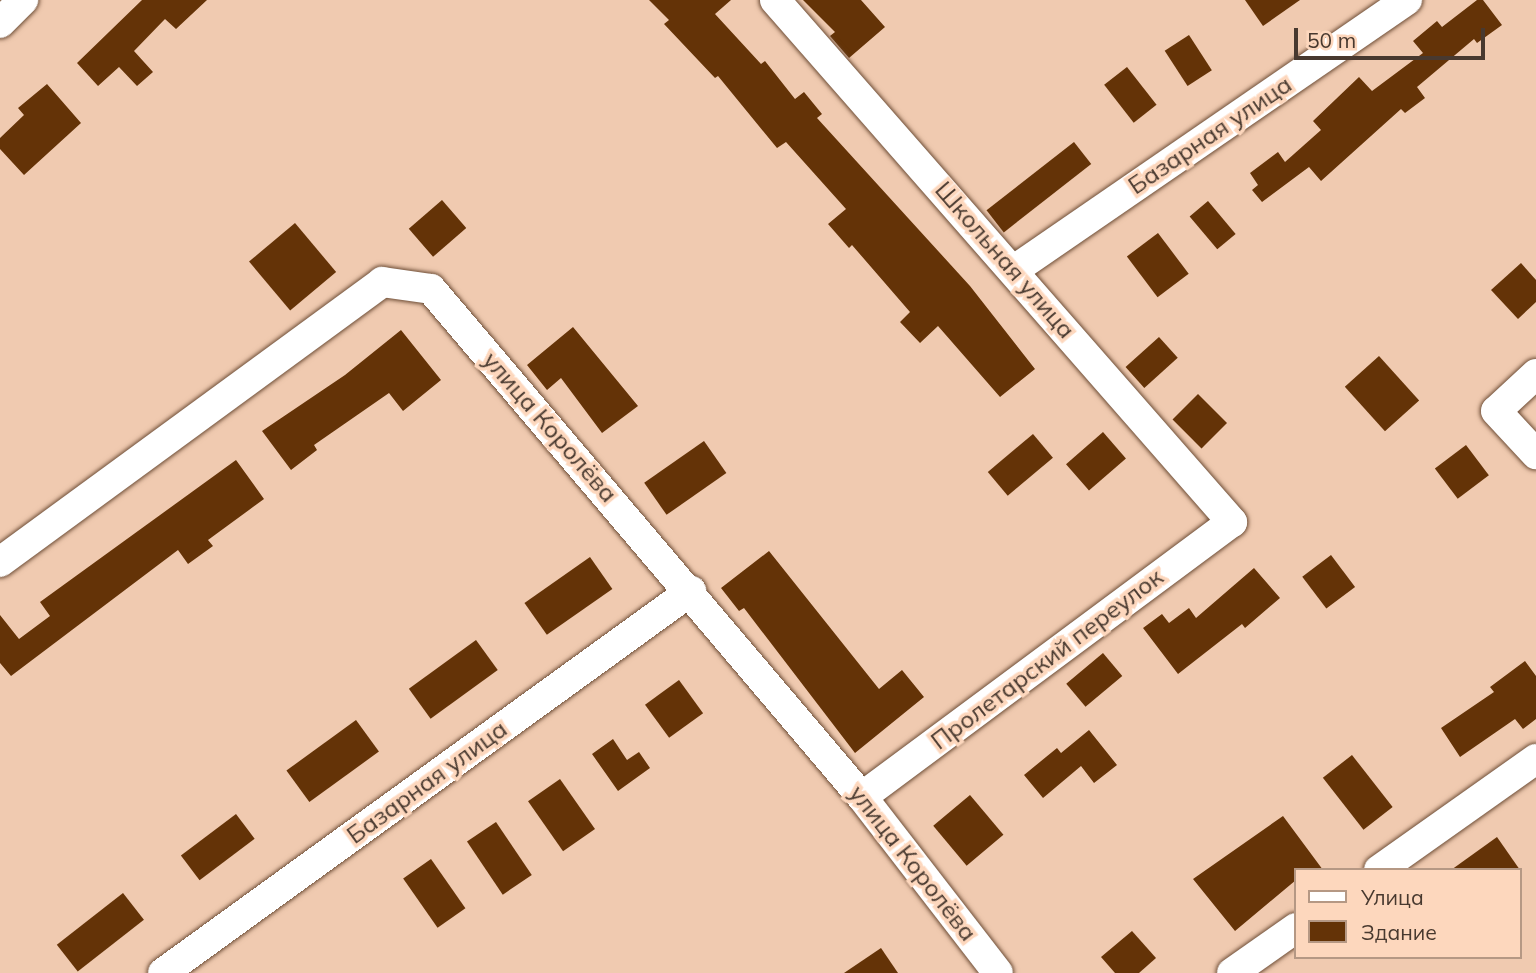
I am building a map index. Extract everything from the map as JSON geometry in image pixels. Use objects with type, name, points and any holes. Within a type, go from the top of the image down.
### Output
[{"type":"street","points":[[0,23],[23,0]]},
{"type":"street","name":"Школьная улица","points":[[775,0],[1232,522]]},
{"type":"street","name":"Базарная улица","points":[[1014,270],[1406,0]]},
{"type":"street","name":"улица Королёва","points":[[0,562],[290,345],[382,282],[431,289],[691,591],[862,797],[998,973]]},
{"type":"street","points":[[1536,374],[1496,411],[1536,454]]},
{"type":"street","name":"Пролетарский переулок","points":[[862,797],[1232,522]]},
{"type":"street","name":"Базарная улица","points":[[163,973],[691,591]]},
{"type":"street","points":[[1382,868],[1536,759]]},
{"type":"street","points":[[1232,973],[1294,929]]},
{"type":"building","points":[[142,0],[207,0],[176,29],[165,19],[134,51],[153,72],[137,86],[119,67],[98,86],[77,63]]},
{"type":"building","points":[[649,0],[731,0],[715,14],[761,64],[765,61],[795,99],[804,92],[822,114],[817,118],[970,286],[1035,369],[1000,397],[938,326],[920,343],[900,322],[910,312],[852,245],[849,248],[828,224],[846,209],[786,142],[777,148],[718,76],[715,78],[664,24],[669,20]]},
{"type":"building","points":[[803,0],[861,0],[885,27],[849,58],[830,36],[835,32]]},
{"type":"building","points":[[1245,0],[1300,0],[1263,26]]},
{"type":"building","points":[[1477,0],[1483,0],[1502,25],[1477,43],[1474,39],[1417,87],[1425,98],[1405,113],[1401,109],[1321,181],[1309,167],[1262,202],[1252,190],[1258,185],[1250,173],[1278,152],[1285,162],[1321,130],[1313,121],[1359,77],[1372,91],[1423,53],[1413,41],[1437,21],[1442,27]]},
{"type":"building","points":[[1189,35],[1212,70],[1188,86],[1165,51]]},
{"type":"building","points":[[1127,67],[1157,105],[1134,123],[1104,85]]},
{"type":"building","points":[[47,84],[81,123],[24,175],[0,149],[0,138],[24,115],[18,108]]},
{"type":"building","points":[[1074,142],[1091,164],[1004,232],[987,210]]},
{"type":"building","points":[[442,200],[466,228],[433,257],[409,229]]},
{"type":"building","points":[[1208,201],[1236,234],[1217,249],[1190,216]]},
{"type":"building","points":[[295,223],[336,272],[290,311],[249,262]]},
{"type":"building","points":[[1158,233],[1189,274],[1158,297],[1127,256]]},
{"type":"building","points":[[1521,263],[1536,280],[1536,302],[1518,319],[1491,290]]},
{"type":"building","points":[[573,327],[638,406],[602,433],[561,378],[547,390],[527,365]]},
{"type":"building","points":[[401,330],[441,380],[403,411],[389,393],[314,445],[317,450],[291,470],[262,431],[345,375]]},
{"type":"building","points":[[1159,337],[1178,358],[1144,388],[1126,367]]},
{"type":"building","points":[[1379,356],[1419,401],[1385,431],[1345,387]]},
{"type":"building","points":[[1198,394],[1227,423],[1202,448],[1173,419]]},
{"type":"building","points":[[1103,432],[1126,458],[1089,491],[1066,464]]},
{"type":"building","points":[[1033,434],[1053,458],[1008,496],[988,472]]},
{"type":"building","points":[[704,441],[726,473],[667,515],[644,483]]},
{"type":"building","points":[[1466,445],[1489,475],[1458,499],[1435,468]]},
{"type":"building","points":[[236,460],[264,499],[208,540],[213,546],[188,564],[178,550],[11,676],[0,663],[0,615],[19,639],[50,616],[40,602]]},
{"type":"building","points":[[769,551],[879,689],[902,670],[924,697],[855,753],[744,608],[739,611],[721,588]]},
{"type":"building","points":[[1331,555],[1355,587],[1326,609],[1302,577]]},
{"type":"building","points":[[590,557],[612,589],[547,635],[524,603]]},
{"type":"building","points":[[1254,568],[1280,598],[1245,628],[1242,624],[1178,674],[1143,628],[1162,614],[1169,623],[1189,608],[1196,618]]},
{"type":"building","points":[[476,640],[498,670],[431,719],[409,689]]},
{"type":"building","points":[[1103,653],[1122,676],[1086,707],[1066,684]]},
{"type":"building","points":[[1525,661],[1536,676],[1536,719],[1523,729],[1515,719],[1460,757],[1441,728],[1494,692],[1490,687]]},
{"type":"building","points":[[679,680],[703,713],[669,738],[645,705]]},
{"type":"building","points":[[356,720],[379,752],[309,802],[286,771]]},
{"type":"building","points":[[1089,730],[1117,765],[1094,783],[1081,766],[1043,798],[1024,775],[1057,748],[1061,753]]},
{"type":"building","points":[[613,739],[627,760],[639,752],[650,768],[618,791],[592,754]]},
{"type":"building","points":[[1352,755],[1393,807],[1363,830],[1323,778]]},
{"type":"building","points":[[560,779],[595,829],[563,851],[528,801]]},
{"type":"building","points":[[970,795],[1003,835],[967,866],[933,826]]},
{"type":"building","points":[[236,814],[255,839],[200,880],[181,856]]},
{"type":"building","points":[[1283,816],[1322,868],[1294,868],[1294,882],[1235,931],[1193,879]]},
{"type":"building","points":[[496,822],[532,875],[503,895],[467,842]]},
{"type":"building","points":[[1497,837],[1519,868],[1454,868]]},
{"type":"building","points":[[431,859],[465,908],[438,928],[403,879]]},
{"type":"building","points":[[123,893],[144,920],[78,972],[57,945]]},
{"type":"building","points":[[1132,931],[1156,958],[1139,973],[1115,973],[1101,957]]},
{"type":"building","points":[[881,948],[898,973],[844,973]]}]
